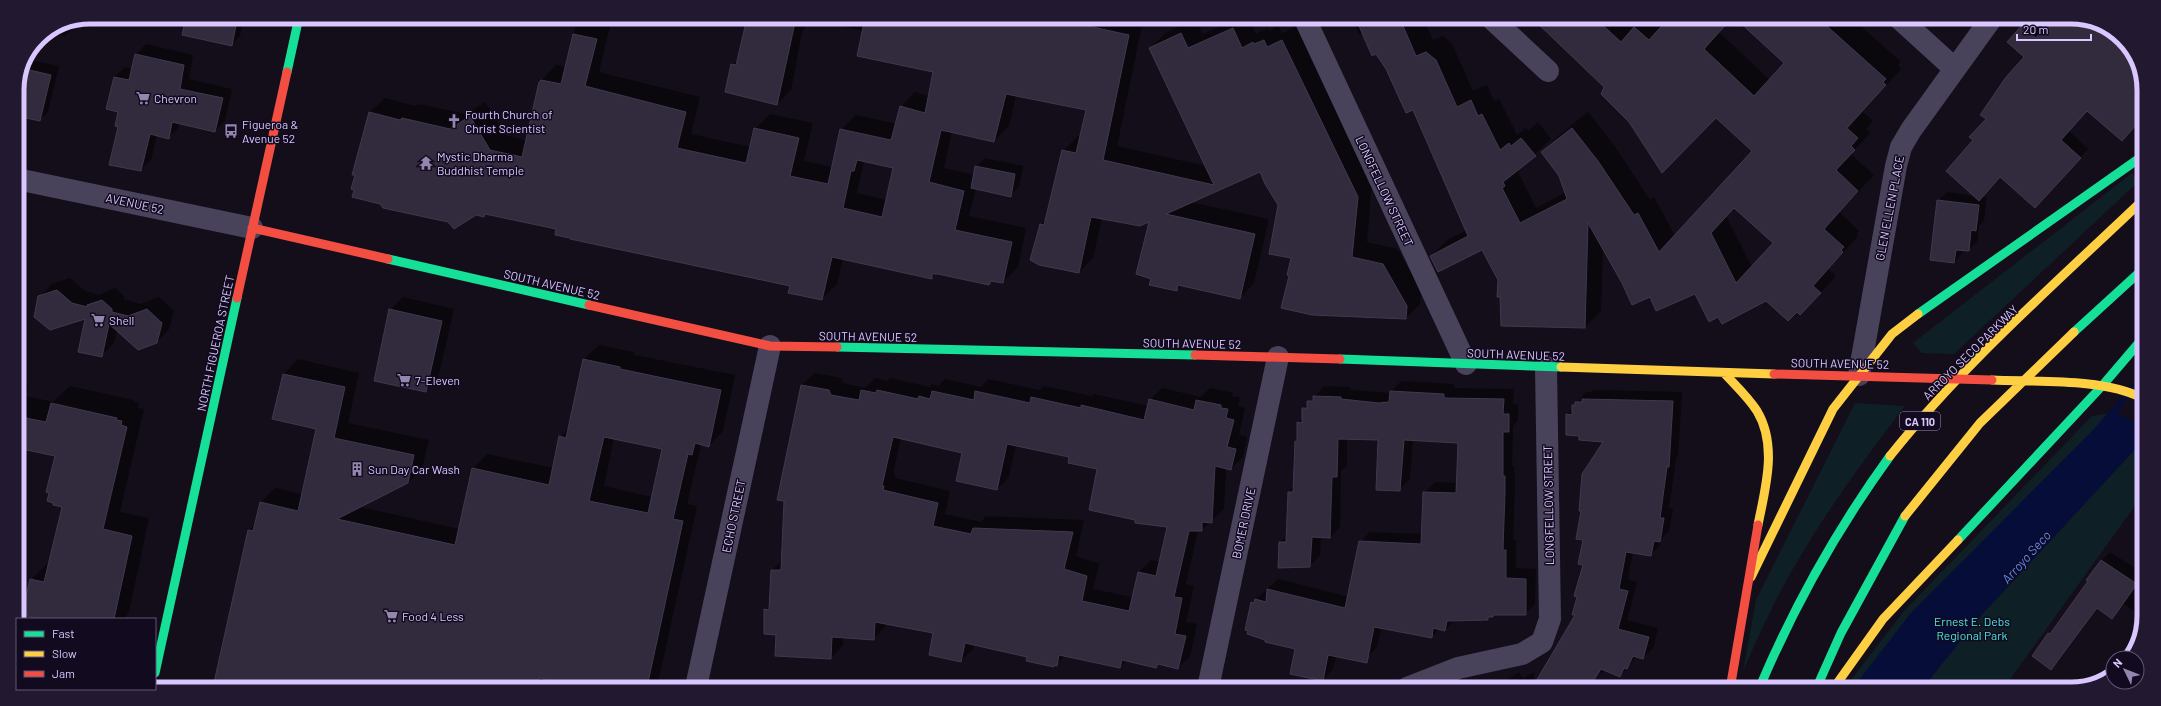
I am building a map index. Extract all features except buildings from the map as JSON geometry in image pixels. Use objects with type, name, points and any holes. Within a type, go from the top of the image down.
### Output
[{"type":"main road","name":"NORTH FIGUEROA STREET","points":[[156,669],[297,24]]},
{"type":"main road","points":[[1751,577],[1834,409],[1892,334],[1926,308],[2137,160]]},
{"type":"main road","name":"ARROYO SECO PARKWAY","points":[[1762,682],[1809,580],[1856,504],[1904,440],[1947,389],[2137,206]]},
{"type":"main road","name":"SOUTH AVENUE 52","points":[[252,228],[770,346],[1278,357],[1725,374],[1859,375],[2065,383],[2102,386],[2131,392],[2137,395]]},
{"type":"main road","points":[[1819,682],[1841,633],[1906,515],[1980,422],[2069,336],[2137,274]]},
{"type":"main road","points":[[1838,682],[1883,619],[2102,386],[2137,345]]},
{"type":"main road","points":[[1725,374],[1749,400],[1762,417],[1769,439],[1769,463],[1751,577],[1731,682]]},
{"type":"street","name":"LONGFELLOW STREET","points":[[1307,24],[1466,364]]},
{"type":"street","points":[[1497,24],[1548,71]]},
{"type":"street","points":[[1906,24],[1955,69]]},
{"type":"street","name":"GLEN ELLEN PLACE","points":[[1859,375],[1896,166],[1901,147],[1911,130],[1987,24]]},
{"type":"street","name":"AVENUE 52","points":[[24,180],[252,228]]},
{"type":"street","name":"ECHO STREET","points":[[697,682],[770,346]]},
{"type":"street","name":"BOMER DRIVE","points":[[1209,682],[1278,357]]},
{"type":"street","name":"LONGFELLOW STREET","points":[[1419,682],[1458,668],[1522,654],[1542,642],[1550,619],[1546,367]]},
{"type":"green space","points":[[2132,173],[2137,179],[2137,183],[1954,354],[1922,353],[1913,343]]},
{"type":"green space","points":[[1855,403],[1905,406],[1851,479],[1800,556],[1771,610],[1743,671],[1756,600]]},
{"type":"green space","name":"Ernest E. Debs Regional Park","points":[[2112,413],[2137,429],[2137,503],[2008,682],[1849,682],[1904,611],[2092,416]]},
{"type":"water","name":"Arroyo Seco","points":[[2137,380],[2137,447],[1979,618],[1928,682],[1857,682],[1910,614],[2093,430]]},
{"type":"pier","points":[[2137,386],[2137,423],[2117,413]]},
{"type":"traffic: fast","points":[[287,72],[297,24]]},
{"type":"traffic: fast","points":[[1918,314],[2137,160]]},
{"type":"traffic: fast","points":[[388,259],[589,305]]},
{"type":"traffic: fast","points":[[2074,332],[2137,274]]},
{"type":"traffic: fast","points":[[156,668],[237,298]]},
{"type":"traffic: fast","points":[[1958,540],[2102,386],[2137,345]]},
{"type":"traffic: fast","points":[[837,347],[1195,355]]},
{"type":"traffic: fast","points":[[1340,359],[1561,367]]},
{"type":"traffic: fast","points":[[1762,682],[1802,598],[1834,540],[1890,456]]},
{"type":"traffic: fast","points":[[1819,682],[1841,633],[1905,516]]},
{"type":"traffic: slow","points":[[1890,456],[1919,421],[1980,356],[2044,293],[2137,206]]},
{"type":"traffic: slow","points":[[1751,577],[1833,409],[1892,334],[1918,314]]},
{"type":"traffic: slow","points":[[1905,516],[1980,423],[2074,332]]},
{"type":"traffic: slow","points":[[1561,367],[1774,374]]},
{"type":"traffic: slow","points":[[1725,374],[1746,396],[1757,411],[1763,424],[1767,439],[1768,468],[1758,525]]},
{"type":"traffic: slow","points":[[1992,380],[2049,381],[2090,384],[2109,387],[2137,396]]},
{"type":"traffic: slow","points":[[1838,682],[1883,619],[1958,540]]},
{"type":"traffic: jam","points":[[237,298],[287,72]]},
{"type":"traffic: jam","points":[[252,228],[388,259]]},
{"type":"traffic: jam","points":[[589,305],[770,346],[837,347]]},
{"type":"traffic: jam","points":[[1195,355],[1340,359]]},
{"type":"traffic: jam","points":[[1774,374],[1992,380]]},
{"type":"traffic: jam","points":[[1731,682],[1758,525]]},
{"type":"place","name":"Chevron","points":[[143,98]]},
{"type":"place","name":"Fourth Church of Christ Scientist","points":[[454,121]]},
{"type":"place","name":"Figueroa & Avenue 52","points":[[231,131]]},
{"type":"place","name":"Mystic Dharma Buddhist Temple","points":[[426,163]]},
{"type":"place","name":"Shell","points":[[98,320]]},
{"type":"place","name":"7-Eleven","points":[[404,380]]},
{"type":"place","name":"Sun Day Car Wash","points":[[357,469]]},
{"type":"place","name":"Food 4 Less","points":[[391,616]]}]
